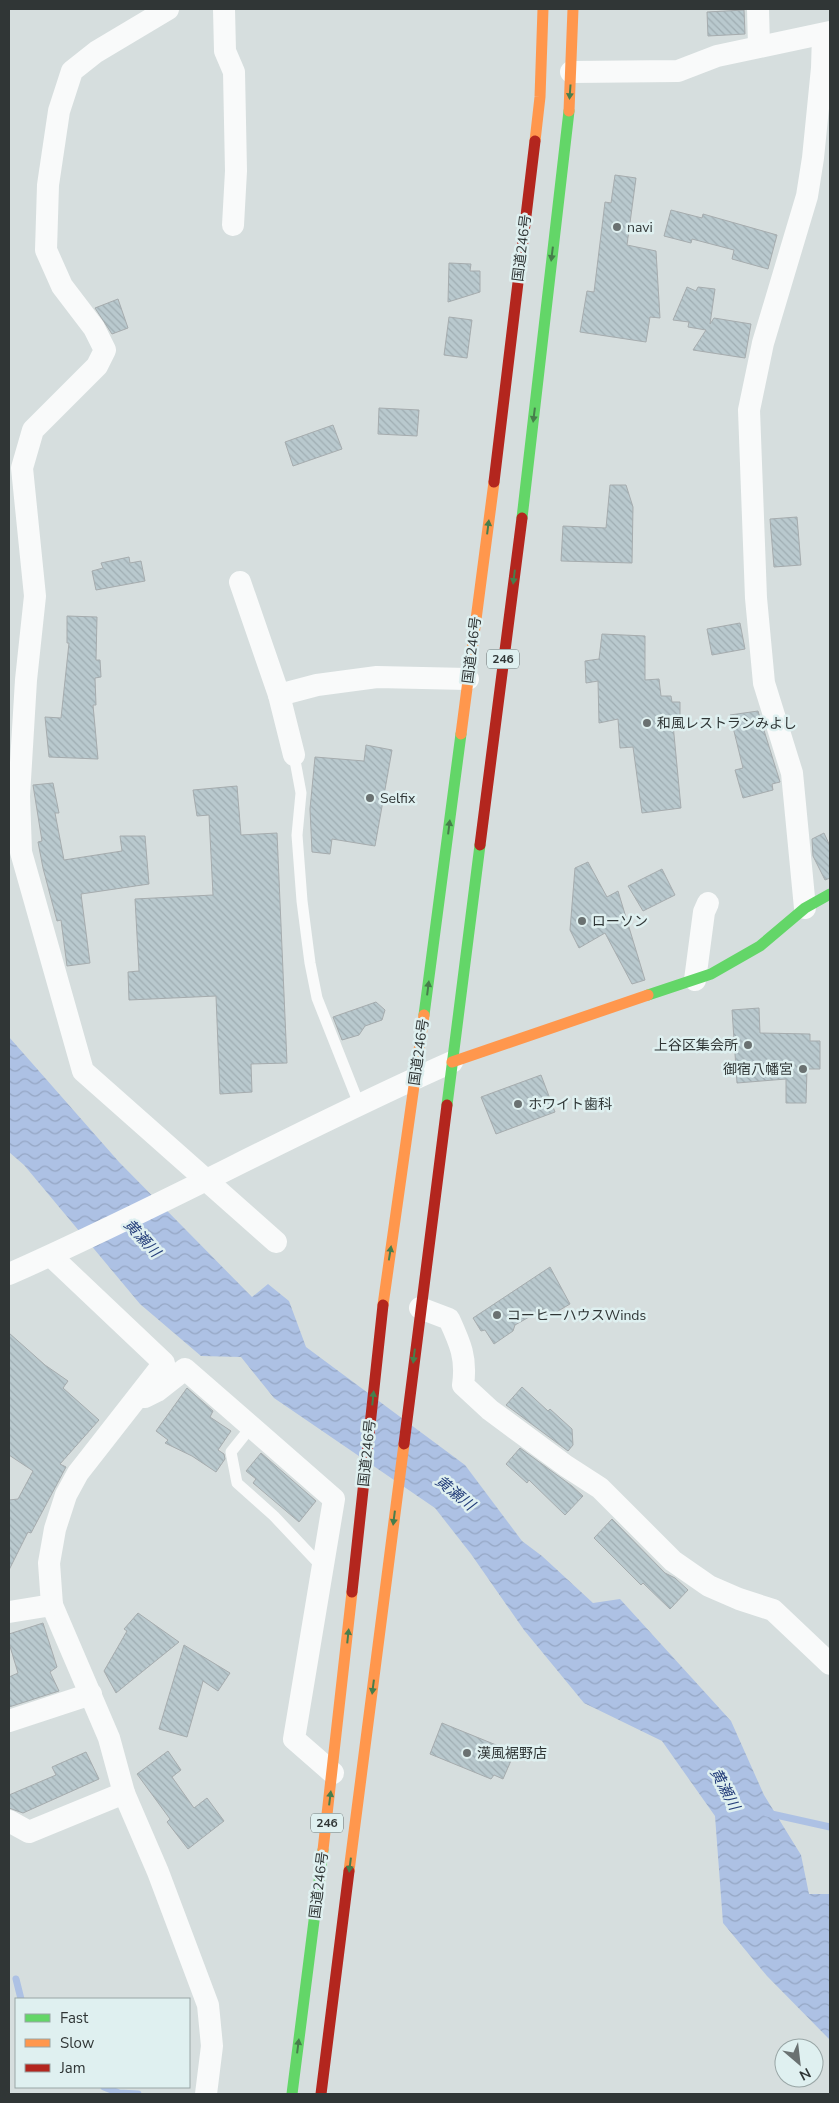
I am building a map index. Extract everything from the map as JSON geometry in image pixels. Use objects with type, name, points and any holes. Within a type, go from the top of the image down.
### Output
[{"type":"main road","name":"国道246号","points":[[292,2094],[333,1773],[358,1551],[382,1301],[416,1078],[468,679],[540,97],[543,9]]},
{"type":"main road","name":"国道246号","points":[[321,2094],[529,459],[571,72],[573,9]]},
{"type":"main road","points":[[452,1062],[711,974],[760,946],[805,908],[830,894]]},
{"type":"street","points":[[168,9],[96,52],[72,71],[59,111],[48,185],[46,250],[62,286],[94,328],[105,350],[97,366],[33,430],[15,462],[35,596],[18,680],[21,852],[83,1071],[276,1242]]},
{"type":"street","points":[[224,9],[225,51],[234,72],[236,171],[233,225]]},
{"type":"street","points":[[758,9],[759,46]]},
{"type":"street","points":[[571,72],[678,71],[717,56],[826,33],[814,149],[807,196],[763,343],[749,410],[756,598],[764,683],[792,773],[805,908]]},
{"type":"street","points":[[240,582],[279,695],[294,755]]},
{"type":"street","points":[[279,695],[317,685],[378,677],[468,679]]},
{"type":"street","points":[[695,980],[704,912],[708,903]]},
{"type":"street","points":[[9,1274],[51,1256],[359,1104],[452,1062]]},
{"type":"street","points":[[51,1256],[164,1363],[78,1473],[66,1495],[55,1529],[48,1563],[52,1605],[109,1738],[124,1793],[158,1872],[208,2005],[212,2046],[206,2094]]},
{"type":"street","points":[[420,1308],[449,1320],[458,1338],[466,1366],[463,1385],[490,1410],[566,1466],[600,1488],[673,1561],[709,1586],[739,1599],[773,1610],[830,1664]]},
{"type":"street","points":[[132,1403],[157,1391],[185,1369],[334,1499],[294,1739],[333,1773]]},
{"type":"street","points":[[9,1612],[52,1605]]},
{"type":"street","points":[[9,1721],[91,1694]]},
{"type":"street","points":[[9,1821],[28,1832],[124,1793]]},
{"type":"lane","points":[[294,755],[301,793],[298,835],[302,901],[312,972],[317,998],[359,1104]]},
{"type":"lane","points":[[251,1427],[231,1452],[237,1483],[274,1516],[322,1568]]},
{"type":"water","name":"黄瀬川","points":[[9,1037],[119,1162],[252,1297],[268,1284],[289,1301],[306,1347],[465,1465],[522,1541],[542,1556],[593,1603],[620,1599],[731,1721],[764,1795],[801,1855],[809,1894],[830,1894],[830,2040],[767,1976],[723,1923],[715,1816],[662,1741],[584,1703],[524,1630],[471,1554],[435,1508],[274,1398],[241,1357],[201,1356],[140,1304],[24,1165],[9,1152]]},
{"type":"building","points":[[744,10],[745,34],[708,36],[707,12]]},
{"type":"building","points":[[615,175],[636,178],[627,245],[656,251],[660,318],[650,317],[646,342],[580,332],[587,291],[594,292],[605,202],[611,203]]},
{"type":"building","points":[[671,210],[702,218],[703,214],[777,235],[768,269],[732,259],[734,250],[692,239],[691,243],[664,236]]},
{"type":"building","points":[[449,263],[471,264],[470,271],[480,271],[480,292],[448,302]]},
{"type":"building","points":[[687,287],[696,291],[698,287],[715,289],[710,324],[714,318],[751,324],[745,358],[693,350],[706,330],[688,327],[689,322],[673,320]]},
{"type":"building","points":[[118,299],[128,328],[112,334],[95,308]]},
{"type":"building","points":[[449,317],[472,320],[467,358],[444,355]]},
{"type":"building","points":[[379,408],[419,410],[417,436],[378,434]]},
{"type":"building","points":[[333,425],[342,449],[293,466],[285,442]]},
{"type":"building","points":[[610,485],[626,485],[633,507],[632,563],[561,561],[563,526],[606,528]]},
{"type":"building","points":[[797,517],[801,565],[774,567],[770,519]]},
{"type":"building","points":[[129,557],[130,563],[141,561],[145,581],[96,590],[92,571],[103,568],[101,563]]},
{"type":"building","points":[[67,616],[97,617],[96,660],[100,660],[101,677],[95,678],[96,705],[93,705],[98,759],[49,757],[45,717],[61,718],[69,643],[67,643]]},
{"type":"building","points":[[740,623],[745,649],[712,655],[707,629]]},
{"type":"building","name":"和風レストランみよし","points":[[602,634],[645,636],[645,680],[659,679],[661,696],[671,696],[672,702],[680,702],[680,722],[673,724],[681,808],[642,813],[633,747],[620,748],[618,719],[599,723],[598,681],[586,683],[585,661],[599,659]]},
{"type":"building","points":[[758,711],[780,782],[772,784],[773,790],[743,798],[735,770],[743,768],[730,715]]},
{"type":"building","points":[[366,745],[392,750],[375,846],[332,839],[330,854],[312,852],[310,809],[315,757],[364,761]]},
{"type":"building","points":[[53,783],[59,813],[55,813],[64,860],[122,851],[120,836],[145,836],[149,884],[81,894],[90,963],[67,966],[61,920],[57,921],[43,868],[38,842],[42,841],[33,785]]},
{"type":"building","points":[[237,786],[241,835],[277,833],[287,1063],[251,1064],[252,1092],[220,1094],[216,996],[129,1000],[128,972],[139,971],[135,899],[213,895],[209,815],[197,816],[193,790]]},
{"type":"building","points":[[824,833],[830,846],[830,878],[825,880],[813,856],[812,839]]},
{"type":"building","points":[[588,862],[607,897],[618,891],[645,980],[632,984],[605,933],[579,948],[570,930],[575,868]]},
{"type":"building","points":[[662,869],[675,895],[643,911],[628,886]]},
{"type":"building","points":[[376,1002],[385,1010],[382,1020],[365,1026],[359,1035],[342,1040],[333,1017]]},
{"type":"building","points":[[759,1008],[760,1033],[810,1034],[810,1041],[820,1041],[820,1069],[807,1069],[806,1103],[786,1103],[786,1079],[737,1083],[732,1010]]},
{"type":"building","name":"ホワイト歯科","points":[[541,1075],[555,1112],[496,1134],[481,1097]]},
{"type":"building","points":[[550,1267],[570,1304],[548,1317],[543,1309],[515,1325],[513,1331],[494,1344],[485,1330],[481,1331],[473,1318]]},
{"type":"building","points":[[9,1333],[45,1365],[68,1381],[63,1388],[99,1420],[60,1464],[66,1467],[31,1533],[28,1532],[9,1570],[9,1500],[18,1499],[33,1471],[9,1455]]},
{"type":"building","points":[[522,1387],[548,1411],[550,1409],[572,1429],[573,1445],[568,1451],[506,1405]]},
{"type":"building","points":[[187,1388],[213,1411],[210,1417],[231,1431],[218,1450],[224,1454],[225,1459],[216,1472],[192,1456],[165,1443],[168,1440],[156,1431]]},
{"type":"building","points":[[520,1448],[583,1496],[565,1515],[529,1480],[527,1483],[506,1464]]},
{"type":"building","points":[[261,1453],[316,1501],[299,1522],[253,1483],[256,1479],[246,1471]]},
{"type":"building","points":[[612,1519],[665,1573],[675,1578],[688,1590],[670,1609],[643,1583],[641,1585],[594,1538]]},
{"type":"building","points":[[138,1613],[179,1642],[116,1693],[104,1671],[127,1631],[124,1629]]},
{"type":"building","points":[[43,1623],[57,1667],[50,1672],[59,1691],[9,1707],[9,1677],[18,1673],[9,1643],[9,1634]]},
{"type":"building","points":[[184,1645],[230,1673],[218,1691],[203,1681],[187,1737],[159,1729]]},
{"type":"building","points":[[442,1723],[506,1749],[504,1752],[513,1756],[503,1779],[494,1775],[491,1779],[430,1754]]},
{"type":"building","points":[[168,1751],[181,1770],[172,1777],[194,1808],[207,1798],[224,1821],[188,1849],[167,1822],[170,1819],[137,1774]]},
{"type":"building","points":[[86,1752],[99,1779],[23,1813],[9,1808],[9,1795],[56,1775],[52,1767]]},
{"type":"waterway","points":[[767,1813],[830,1827]]},
{"type":"waterway","points":[[16,1979],[21,1998]]},
{"type":"waterway","points":[[106,2088],[119,2093],[138,2094]]},
{"type":"traffic: fast","points":[[522,518],[569,111]]},
{"type":"traffic: fast","points":[[424,1015],[461,734]]},
{"type":"traffic: fast","points":[[447,1105],[480,845]]},
{"type":"traffic: fast","points":[[648,995],[711,974],[760,946],[805,908],[830,894]]},
{"type":"traffic: fast","points":[[292,2094],[323,1850]]},
{"type":"traffic: slow","points":[[535,141],[540,97],[543,9]]},
{"type":"traffic: slow","points":[[569,111],[573,9]]},
{"type":"traffic: slow","points":[[461,734],[494,482]]},
{"type":"traffic: slow","points":[[452,1062],[648,995]]},
{"type":"traffic: slow","points":[[383,1305],[424,1015]]},
{"type":"traffic: slow","points":[[349,1871],[404,1444]]},
{"type":"traffic: slow","points":[[323,1850],[352,1592]]},
{"type":"traffic: jam","points":[[494,482],[535,141]]},
{"type":"traffic: jam","points":[[480,845],[522,518]]},
{"type":"traffic: jam","points":[[404,1444],[447,1105]]},
{"type":"traffic: jam","points":[[352,1592],[383,1305]]},
{"type":"traffic: jam","points":[[321,2094],[349,1871]]},
{"type":"place","name":"navi","points":[[617,227]]},
{"type":"place","name":"和風レストランみよし","points":[[647,723]]},
{"type":"place","name":"Selfix","points":[[370,798]]},
{"type":"place","name":"ローソン","points":[[582,921]]},
{"type":"place","name":"上谷区集会所","points":[[748,1045]]},
{"type":"place","name":"御宿八幡宮","points":[[803,1069]]},
{"type":"place","name":"ホワイト歯科","points":[[518,1104]]},
{"type":"place","name":"コーヒーハウスWinds","points":[[497,1315]]},
{"type":"place","name":"漢風裾野店","points":[[467,1753]]}]
